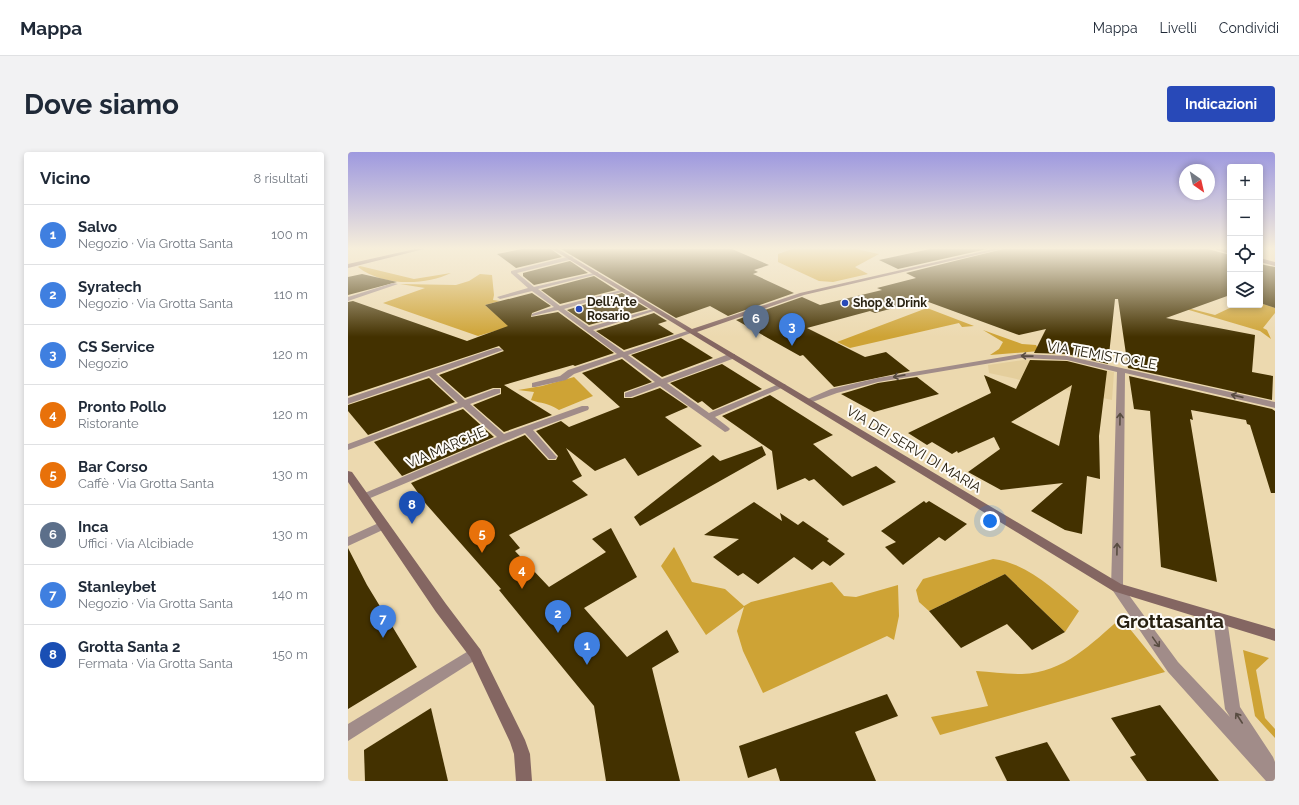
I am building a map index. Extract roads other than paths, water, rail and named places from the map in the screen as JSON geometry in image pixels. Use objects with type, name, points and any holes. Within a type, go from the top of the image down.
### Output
[{"type":"street","points":[[520,278],[725,430]]},
{"type":"street","points":[[500,297],[575,278]]},
{"type":"street","name":"VIA DEI SERVI DI MARIA","points":[[605,278],[1117,588],[1275,635]]},
{"type":"street","points":[[535,385],[563,378],[571,372],[802,294],[870,278]]},
{"type":"street","points":[[348,299],[395,284]]},
{"type":"street","points":[[534,315],[624,290]]},
{"type":"street","points":[[588,329],[655,309]]},
{"type":"street","points":[[348,401],[499,350]]},
{"type":"street","points":[[628,395],[732,356]]},
{"type":"street","name":"VIA TEMISTOCLE","points":[[807,401],[834,391],[878,380],[1021,356],[1067,358],[1275,405]]},
{"type":"street","points":[[1121,369],[1117,588],[1173,667],[1275,778]]},
{"type":"street","name":"VIA MARCHE","points":[[364,498],[503,438],[430,373]]},
{"type":"street","points":[[708,417],[782,386]]},
{"type":"street","points":[[348,447],[497,390]]},
{"type":"street","points":[[503,438],[585,408]]},
{"type":"street","points":[[526,429],[552,457]]},
{"type":"street","points":[[348,474],[475,653],[518,740],[522,754],[524,781]]},
{"type":"street","points":[[348,542],[383,525]]},
{"type":"street","points":[[1220,619],[1233,709],[1275,775]]},
{"type":"street","points":[[348,733],[475,653]]},
{"type":"place","name":"Shop & Drink","points":[[845,303]]},
{"type":"place","name":"Dell'Arte Rosario","points":[[579,309]]},
{"type":"place","name":"Inca","points":[[756,338]]},
{"type":"place","name":"CS Service","points":[[792,346]]},
{"type":"place","name":"Grotta Santa 2","points":[[412,524]]},
{"type":"place","name":"Bar Corso","points":[[482,553]]},
{"type":"place","name":"Pronto Pollo","points":[[522,589]]},
{"type":"place","name":"Syratech","points":[[558,633]]},
{"type":"place","name":"Stanleybet","points":[[383,638]]},
{"type":"place","name":"Salvo","points":[[587,665]]},
{"type":"district","name":"Grottasanta","points":[[1170,621]]}]
